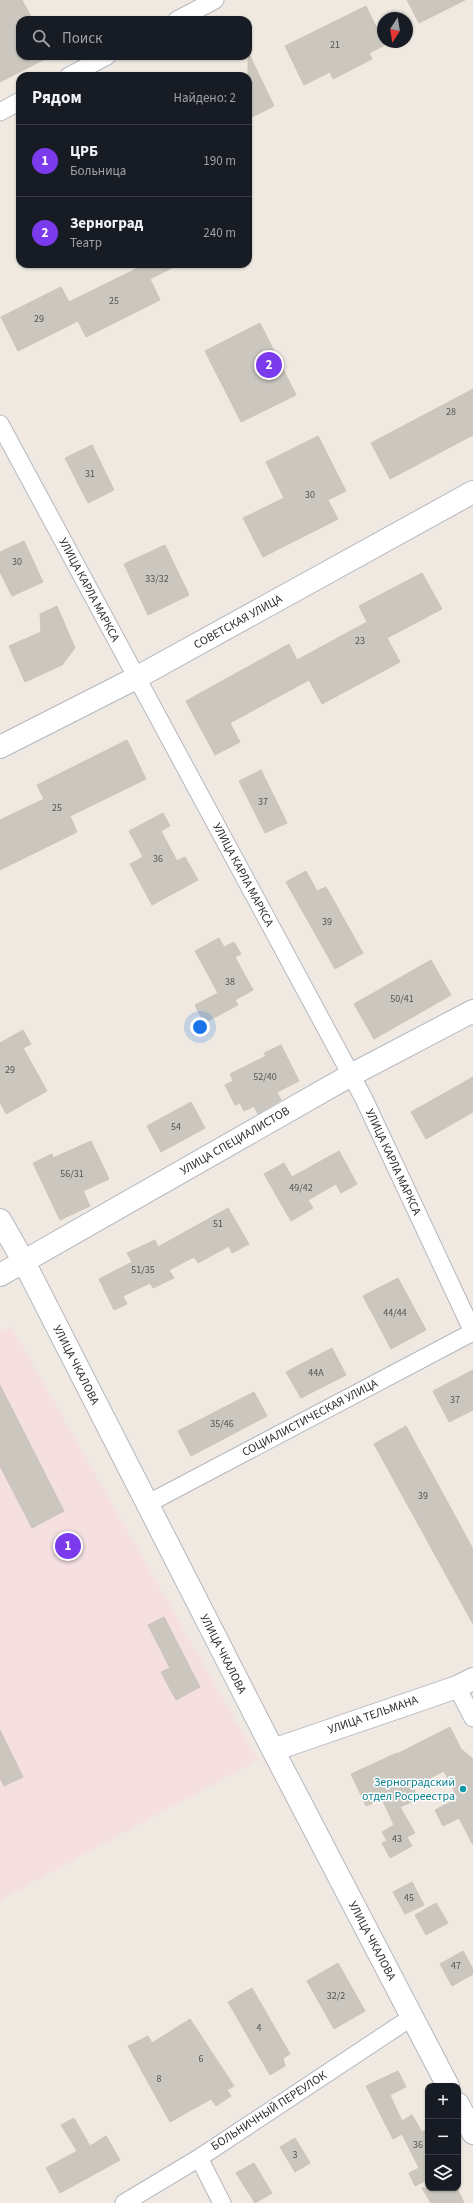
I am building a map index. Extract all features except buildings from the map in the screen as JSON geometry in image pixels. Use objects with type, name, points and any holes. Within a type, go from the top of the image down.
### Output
[{"type":"street","points":[[185,16],[215,0]]},
{"type":"street","points":[[77,72],[99,60]]},
{"type":"street","points":[[0,112],[16,103]]},
{"type":"street","name":"УЛИЦА КАРЛА МАРКСА","points":[[0,424],[351,1075],[473,1332]]},
{"type":"street","name":"СОВЕТСКАЯ УЛИЦА","points":[[0,747],[136,678],[473,492]]},
{"type":"street","name":"УЛИЦА СПЕЦИАЛИСТОВ","points":[[0,1275],[351,1075],[473,1011]]},
{"type":"street","name":"УЛИЦА ЧКАЛОВА","points":[[0,1220],[24,1262],[273,1750],[446,2083]]},
{"type":"street","name":"СОЦИАЛИСТИЧЕСКАЯ УЛИЦА","points":[[147,1504],[473,1332]]},
{"type":"street","points":[[465,1683],[473,1718]]},
{"type":"street","name":"УЛИЦА ТЕЛЬМАНА","points":[[273,1750],[465,1683]]},
{"type":"street","name":"БОЛЬНИЧНЫЙ ПЕРЕУЛОК","points":[[124,2203],[199,2158],[412,2016]]},
{"type":"street","points":[[461,2110],[473,2133]]},
{"type":"street","points":[[199,2158],[222,2203]]},
{"type":"shaded area","points":[[11,1326],[258,1760],[0,1900],[0,1331]]},
{"type":"place","name":"Зерноград","points":[[269,365]]},
{"type":"place","name":"ЦРБ","points":[[68,1546]]},
{"type":"place","name":"Зерноградский отдел Росреестра","points":[[463,1789]]}]
